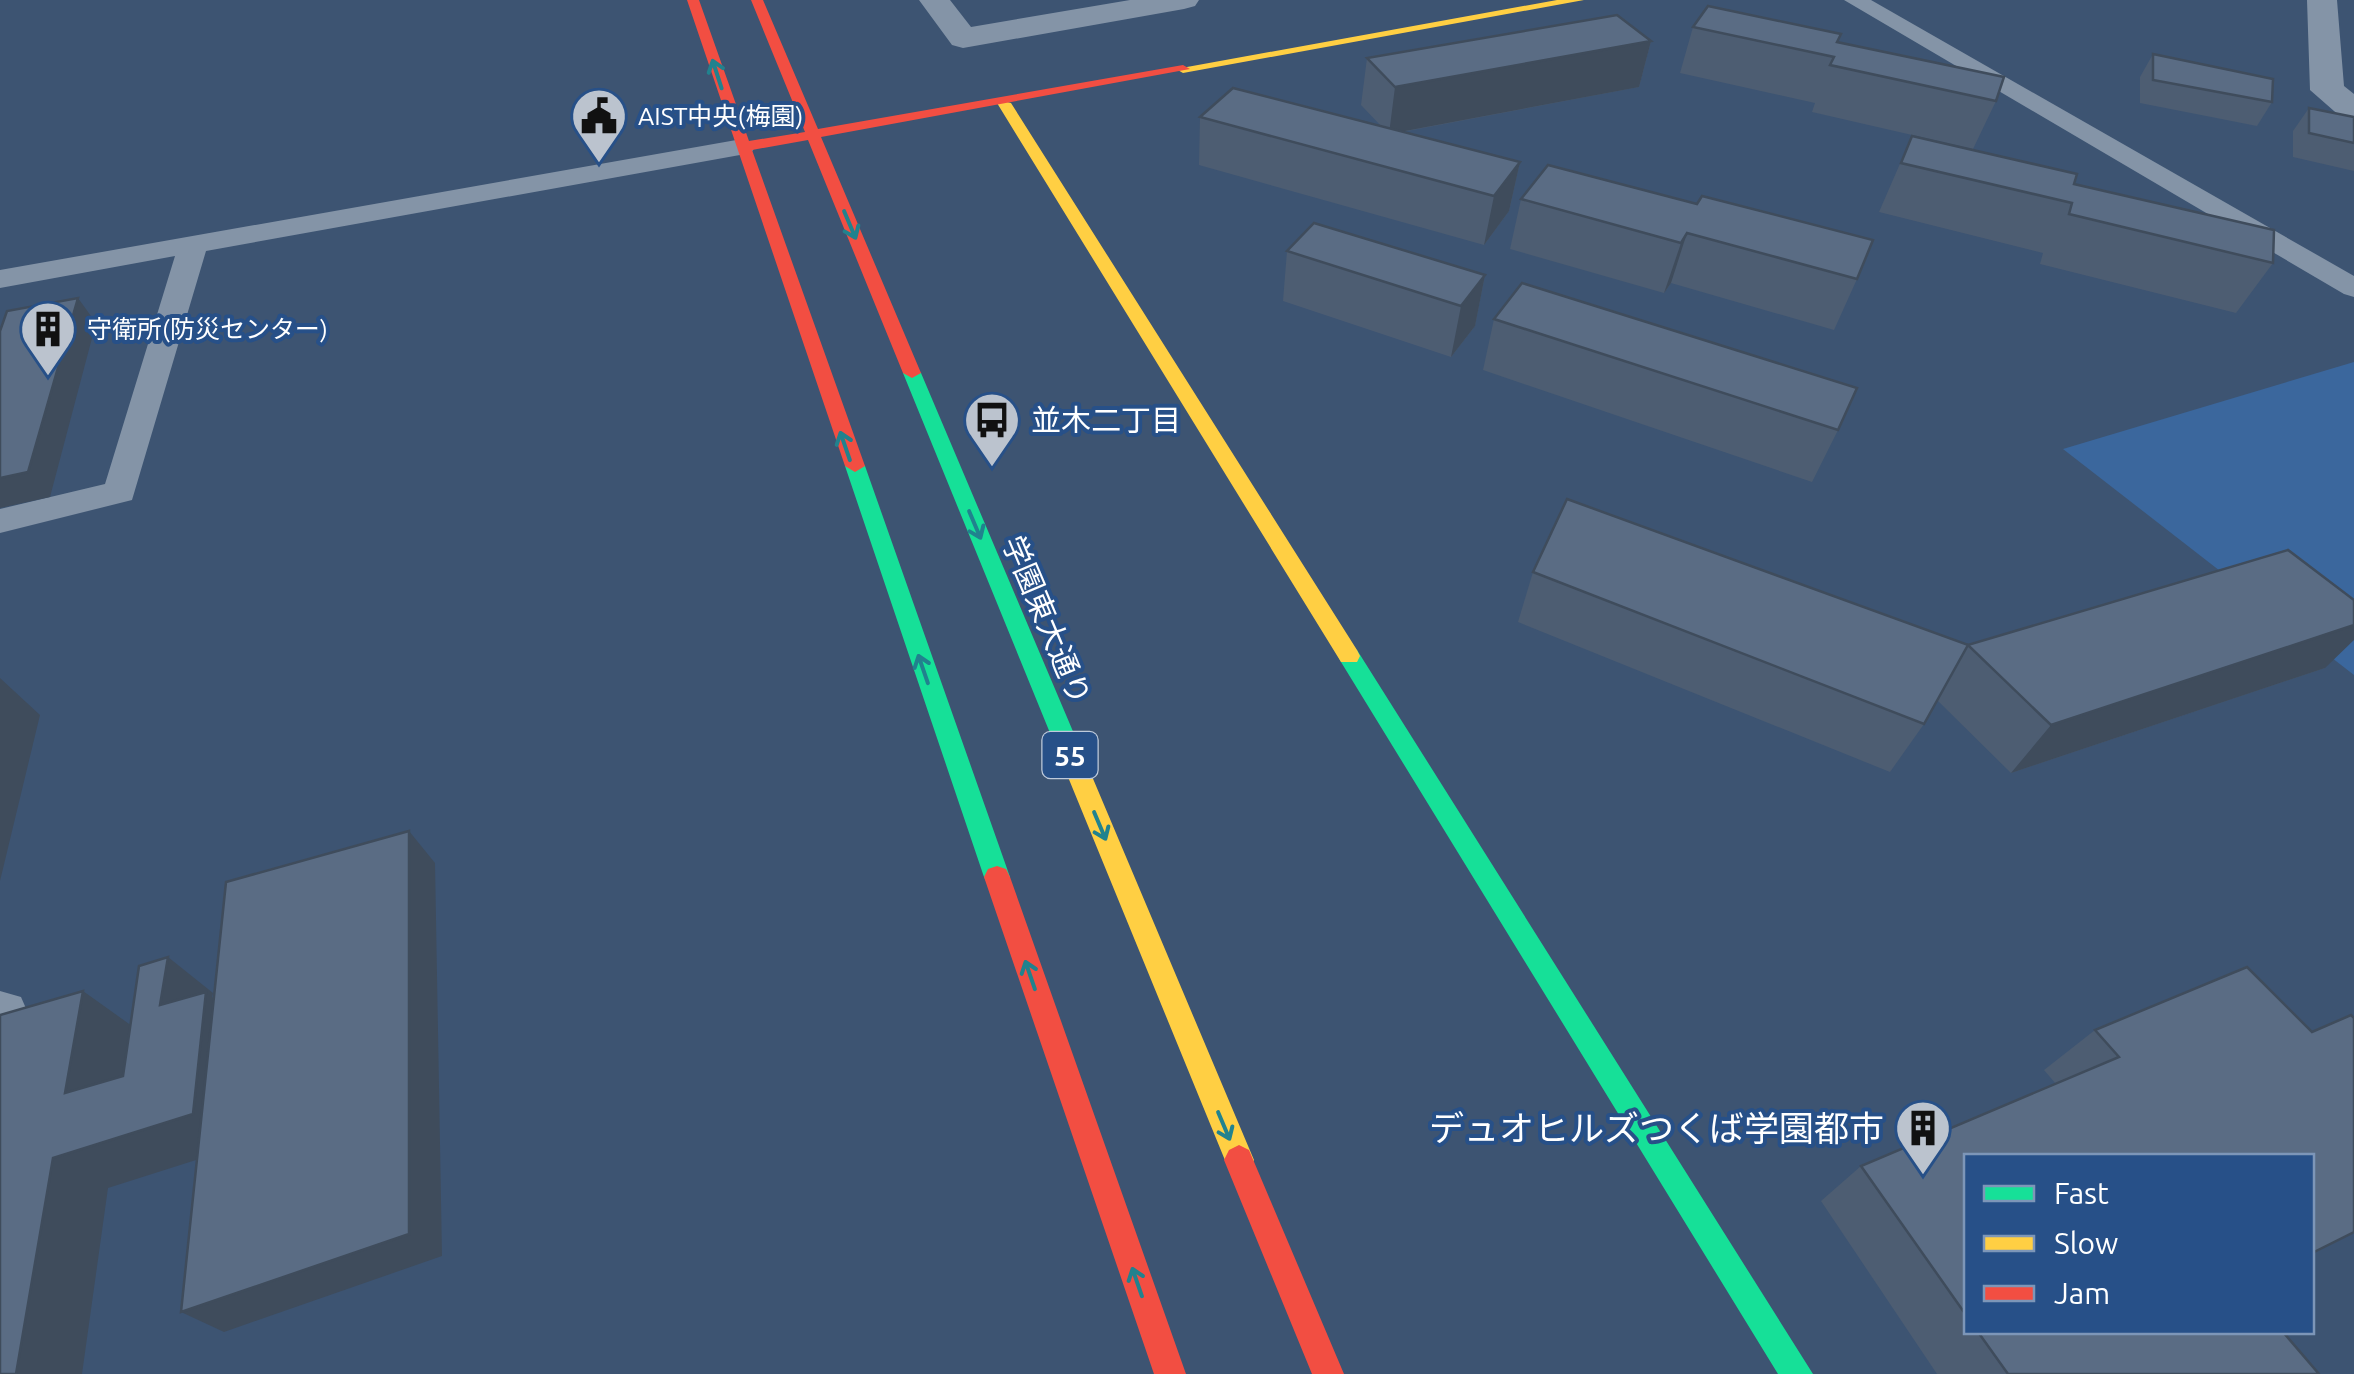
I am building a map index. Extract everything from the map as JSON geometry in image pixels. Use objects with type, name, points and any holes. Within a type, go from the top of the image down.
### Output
[{"type":"main road","points":[[693,0],[1170,1374]]},
{"type":"main road","name":"学園東大通り","points":[[757,0],[1328,1374]]},
{"type":"main road","points":[[742,147],[1578,0]]},
{"type":"main road","points":[[1004,103],[1797,1374]]},
{"type":"street","points":[[934,0],[963,38],[1184,0]]},
{"type":"street","points":[[2325,3],[2327,90],[2354,111]]},
{"type":"lane","points":[[1855,0],[2354,288]]},
{"type":"lane","points":[[0,279],[742,147]]},
{"type":"lane","points":[[0,521],[120,492],[193,245]]},
{"type":"shaded area","points":[[2354,362],[2354,675],[2063,449]]},
{"type":"building","points":[[1708,6],[1841,34],[1837,42],[2004,77],[1996,101],[1830,65],[1834,57],[1693,27]]},
{"type":"building","points":[[1617,15],[1651,41],[1395,87],[1367,58]]},
{"type":"building","points":[[2153,54],[2273,79],[2272,102],[2153,80]]},
{"type":"building","points":[[1233,88],[1520,162],[1494,196],[1200,117]]},
{"type":"building","points":[[2309,108],[2354,117],[2354,143],[2309,133]]},
{"type":"building","points":[[1912,136],[2077,174],[2074,184],[2274,230],[2273,263],[2069,214],[2072,203],[1901,163]]},
{"type":"building","points":[[1548,165],[1697,204],[1702,196],[1873,240],[1857,279],[1687,233],[1681,243],[1521,199]]},
{"type":"building","points":[[1314,223],[1485,275],[1461,306],[1287,251]]},
{"type":"building","points":[[1522,283],[1857,388],[1838,430],[1494,319]]},
{"type":"building","points":[[78,298],[28,472],[0,478],[0,331],[7,311]]},
{"type":"building","points":[[1567,499],[1968,645],[1924,724],[1533,572]]},
{"type":"building","points":[[2288,550],[2354,600],[2354,625],[2051,725],[1968,645]]},
{"type":"building","points":[[409,831],[409,1234],[181,1312],[226,882]]},
{"type":"building","points":[[168,957],[160,1005],[206,992],[193,1114],[53,1158],[16,1374],[0,1374],[0,1015],[83,991],[65,1093],[123,1076],[139,966]]},
{"type":"building","name":"デュオヒルズつくば学園都市","points":[[2247,967],[2312,1032],[2351,1015],[2354,1232],[2314,1252],[2314,1154],[1964,1154],[1964,1312],[1861,1166],[2119,1057],[2095,1030]]},
{"type":"building","points":[[1979,1334],[2285,1334],[2319,1374],[2008,1374]]},
{"type":"traffic: fast","points":[[912,373],[1071,755]]},
{"type":"traffic: fast","points":[[855,466],[997,877]]},
{"type":"traffic: fast","points":[[1349,656],[1797,1374]]},
{"type":"traffic: slow","points":[[1183,69],[1578,0]]},
{"type":"traffic: slow","points":[[1004,103],[1349,656]]},
{"type":"traffic: slow","points":[[1071,755],[1239,1160]]},
{"type":"traffic: jam","points":[[693,0],[855,466]]},
{"type":"traffic: jam","points":[[757,0],[912,373]]},
{"type":"traffic: jam","points":[[742,147],[1183,69]]},
{"type":"traffic: jam","points":[[997,877],[1170,1374]]},
{"type":"traffic: jam","points":[[1239,1160],[1328,1374]]},
{"type":"place","name":"AIST中央(梅園)","points":[[599,165]]},
{"type":"place","name":"守衛所(防災センター)","points":[[48,378]]},
{"type":"place","name":"並木二丁目","points":[[992,469]]},
{"type":"place","name":"デュオヒルズつくば学園都市","points":[[1923,1177]]}]
